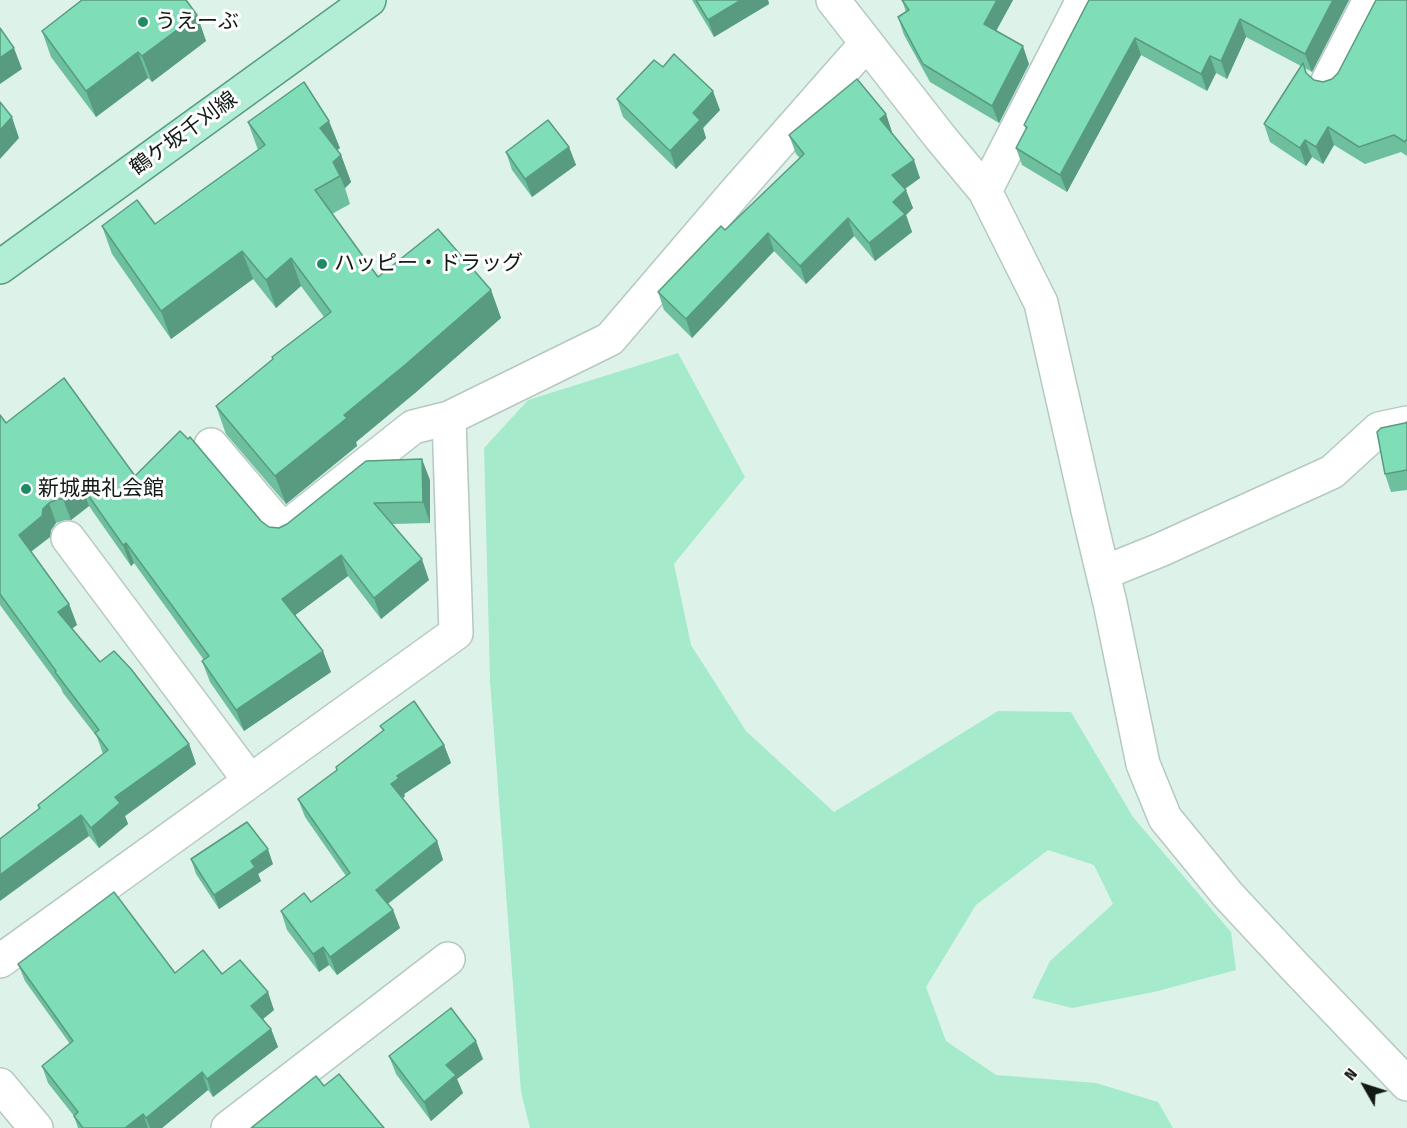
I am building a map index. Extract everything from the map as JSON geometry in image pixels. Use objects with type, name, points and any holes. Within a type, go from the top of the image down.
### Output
[{"type":"main road","name":"鶴ケ坂千刈線","points":[[0,267],[369,0]]},
{"type":"street","points":[[833,0],[984,191],[1041,303],[1110,603],[1143,764],[1165,818],[1228,895],[1407,1084]]},
{"type":"street","points":[[984,191],[1083,0]]},
{"type":"street","points":[[1328,81],[1370,0]]},
{"type":"street","points":[[212,445],[283,530],[413,427],[449,418],[610,339],[866,44]]},
{"type":"street","points":[[0,961],[456,633],[449,418]]},
{"type":"street","points":[[1103,573],[1160,550],[1332,472],[1379,429],[1407,423]]},
{"type":"street","points":[[68,538],[250,781]]},
{"type":"street","points":[[228,1128],[448,959]]},
{"type":"street","points":[[0,1085],[36,1128]]},
{"type":"green space","points":[[678,353],[745,477],[674,564],[691,645],[746,731],[834,812],[998,711],[1071,712],[1133,817],[1231,932],[1236,970],[1154,992],[1072,1008],[1032,998],[1050,961],[1113,904],[1094,865],[1048,850],[976,905],[926,987],[946,1041],[996,1075],[1096,1083],[1158,1102],[1173,1128],[530,1128],[521,1092],[490,681],[484,448],[528,400]]},
{"type":"building","points":[[82,0],[186,0],[197,15],[142,56],[138,52],[86,91],[42,31]]},
{"type":"building","points":[[696,0],[741,0],[708,20]]},
{"type":"building","points":[[902,0],[997,0],[984,24],[1023,46],[992,106],[923,64],[898,17],[909,10]]},
{"type":"building","points":[[1089,0],[1333,0],[1305,54],[1240,19],[1221,61],[1210,56],[1201,74],[1135,38],[1060,175],[1016,148],[1027,127],[1024,125]]},
{"type":"building","points":[[1376,0],[1407,0],[1407,138],[1405,142],[1394,135],[1359,147],[1328,127],[1316,147],[1305,140],[1300,148],[1264,124],[1303,63],[1306,73],[1314,80],[1323,82],[1332,79],[1338,73]]},
{"type":"building","points":[[0,28],[14,48],[0,58]]},
{"type":"building","points":[[674,54],[713,91],[693,113],[700,120],[670,151],[617,99],[654,60],[663,67]]},
{"type":"building","points":[[857,79],[886,114],[880,119],[914,160],[892,175],[906,190],[893,202],[905,214],[869,243],[848,218],[800,266],[768,233],[686,319],[658,292],[721,226],[725,230],[804,154],[789,135]]},
{"type":"building","points":[[304,82],[329,121],[320,128],[341,155],[333,162],[340,176],[315,190],[378,277],[438,229],[491,290],[344,415],[347,418],[275,476],[216,406],[273,359],[272,357],[331,312],[291,258],[266,280],[242,251],[161,311],[102,226],[137,200],[155,224],[265,145],[248,122]]},
{"type":"building","points":[[0,102],[12,117],[0,130]]},
{"type":"building","points":[[548,120],[569,147],[525,179],[506,152]]},
{"type":"building","points":[[64,378],[135,476],[180,431],[188,439],[190,437],[261,521],[269,527],[279,528],[287,524],[366,461],[422,459],[423,502],[374,503],[422,559],[374,598],[341,555],[282,599],[323,651],[236,710],[202,661],[209,656],[126,543],[123,545],[81,485],[63,499],[49,503],[43,509],[42,516],[19,535],[69,604],[58,612],[100,662],[114,651],[131,669],[189,744],[115,797],[120,803],[91,828],[81,815],[0,875],[0,839],[40,808],[38,805],[108,750],[95,733],[99,730],[0,594],[0,415],[6,423]]},
{"type":"building","points":[[1407,422],[1407,470],[1385,474],[1377,432],[1381,428]]},
{"type":"building","points":[[414,701],[444,745],[397,776],[399,778],[391,784],[437,841],[376,890],[393,910],[330,957],[323,947],[313,954],[281,911],[304,893],[311,902],[350,873],[298,799],[337,770],[336,767],[384,730],[380,726]]},
{"type":"building","points":[[247,822],[268,849],[251,861],[255,867],[214,895],[191,859]]},
{"type":"building","points":[[114,892],[175,973],[203,950],[222,974],[240,960],[268,992],[251,1006],[271,1029],[207,1079],[202,1072],[146,1118],[143,1114],[125,1128],[83,1128],[74,1116],[78,1112],[42,1066],[73,1041],[18,964]]},
{"type":"building","points":[[451,1008],[476,1041],[446,1065],[456,1075],[424,1102],[389,1056]]},
{"type":"building","points":[[339,1074],[384,1128],[251,1128],[316,1076],[324,1086]]},
{"type":"place","name":"うえーぶ","points":[[143,22]]},
{"type":"place","name":"ハッピー・ドラッグ","points":[[322,264]]},
{"type":"place","name":"新城典礼会館","points":[[26,489]]}]
